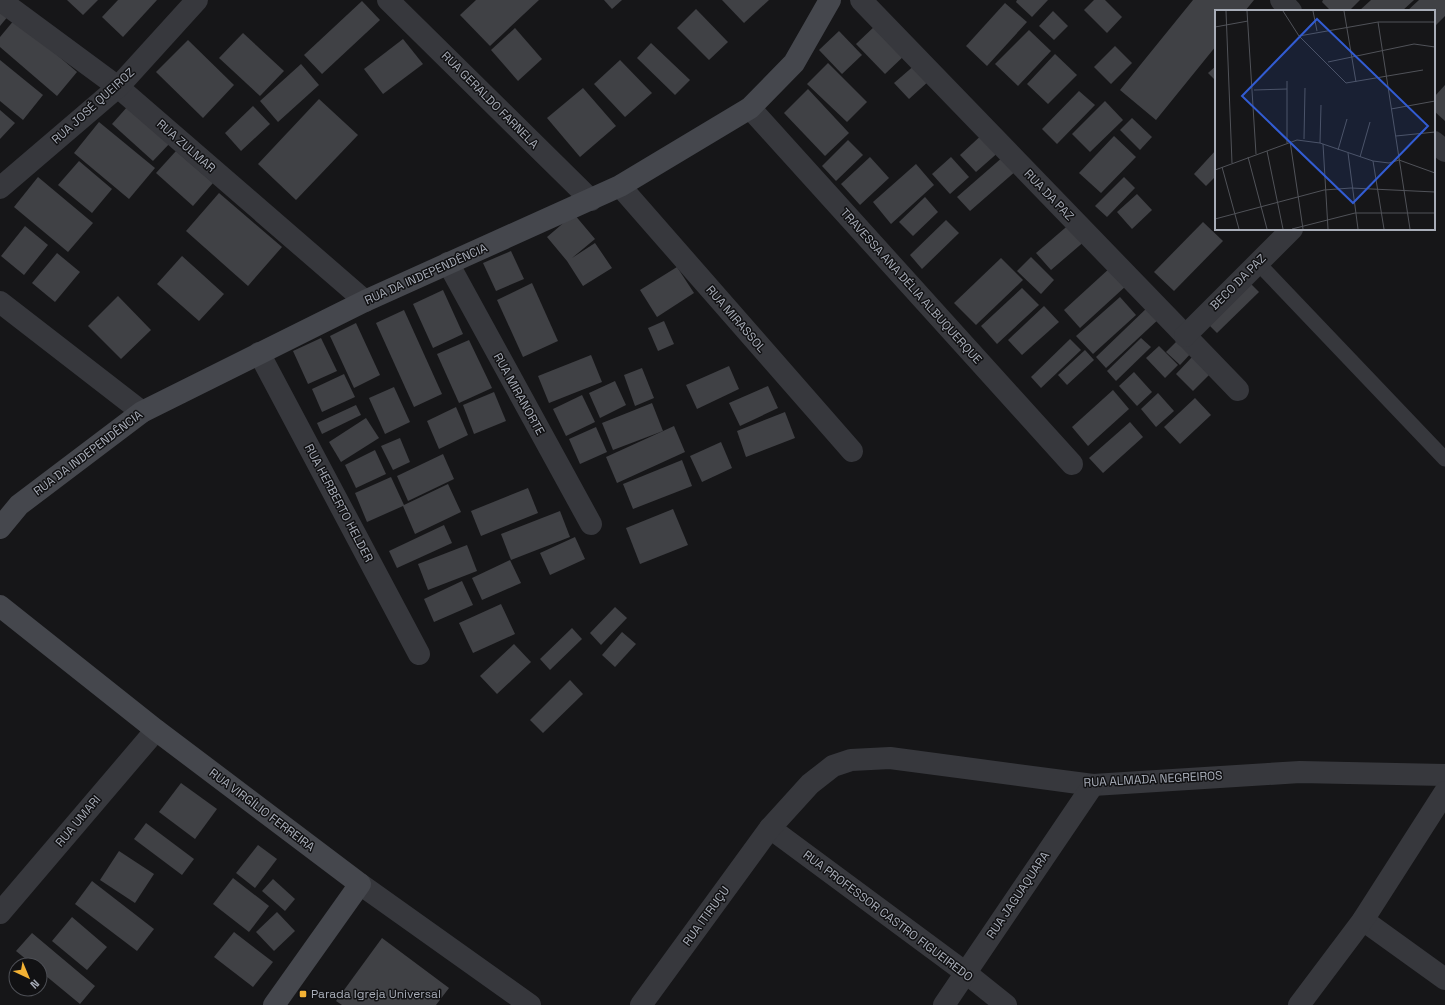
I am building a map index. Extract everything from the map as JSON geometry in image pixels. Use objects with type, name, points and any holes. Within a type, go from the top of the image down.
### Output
[{"type":"street","name":"RUA ZULMAR","points":[[0,0],[118,87],[365,301]]},
{"type":"street","name":"RUA JOSÉ QUEIROZ","points":[[0,188],[118,87],[197,0]]},
{"type":"street","name":"RUA GERALDO FARNELA","points":[[388,0],[591,200]]},
{"type":"street","name":"RUA DA PAZ","points":[[861,0],[1238,390]]},
{"type":"street","points":[[1281,0],[1290,10]]},
{"type":"street","name":"RUA DA INDEPENDÊNCIA","points":[[0,528],[20,505],[142,412],[365,301],[620,186],[750,108],[794,63],[825,2]]},
{"type":"street","name":"TRAVESSA ANA DÉLIA ALBUQUERQUE","points":[[750,108],[1072,464]]},
{"type":"street","points":[[1435,143],[1445,151]]},
{"type":"street","name":"RUA MIRASSOL","points":[[620,186],[852,451]]},
{"type":"street","name":"BECO DA PAZ","points":[[1185,336],[1291,230]]},
{"type":"street","name":"RUA MIRANORTE","points":[[448,263],[590,524]]},
{"type":"street","points":[[0,302],[142,412]]},
{"type":"street","name":"RUA HERBERTO HELDER","points":[[259,353],[419,654]]},
{"type":"street","name":"RUA VIRGÍLIO FERREIRA","points":[[0,606],[156,730],[360,884],[530,1005]]},
{"type":"street","name":"RUA UMARI","points":[[0,913],[156,730]]},
{"type":"street","name":"RUA ALMADA NEGREIROS","points":[[770,828],[810,784],[833,766],[851,760],[890,758],[1092,785],[1300,772],[1445,775]]},
{"type":"street","name":"RUA JAGUAQUARA","points":[[944,1005],[1092,785]]},
{"type":"street","points":[[1299,1005],[1363,920],[1445,792]]},
{"type":"street","name":"RUA PROFESSOR CASTRO FIGUEIREDO","points":[[770,828],[966,973],[1006,1005]]},
{"type":"street","name":"RUA ITIRUÇU","points":[[641,1005],[770,828]]},
{"type":"street","points":[[274,1005],[360,884]]},
{"type":"street","points":[[1363,920],[1445,979]]},
{"type":"lane","points":[[1258,262],[1445,459]]},
{"type":"building","points":[[67,0],[98,0],[83,15]]},
{"type":"building","points":[[118,0],[157,0],[123,37],[102,17]]},
{"type":"building","points":[[476,0],[539,0],[490,46],[460,15]]},
{"type":"building","points":[[604,0],[622,0],[612,9]]},
{"type":"building","points":[[722,0],[769,0],[744,23]]},
{"type":"building","points":[[1017,0],[1048,0],[1032,17],[1016,2]]},
{"type":"building","points":[[1094,0],[1105,0],[1122,17],[1107,33],[1084,10]]},
{"type":"building","points":[[1193,0],[1254,0],[1246,10],[1215,10],[1215,47],[1156,120],[1120,90]]},
{"type":"building","points":[[1323,0],[1360,0],[1350,10],[1330,10],[1322,2]]},
{"type":"building","points":[[1371,0],[1414,0],[1403,10],[1360,10]]},
{"type":"building","points":[[1419,0],[1445,0],[1445,16],[1435,26],[1435,10],[1408,10]]},
{"type":"building","points":[[362,1],[380,20],[322,74],[304,55]]},
{"type":"building","points":[[1005,3],[1027,22],[987,66],[966,46]]},
{"type":"building","points":[[0,8],[9,15],[0,26]]},
{"type":"building","points":[[696,9],[728,42],[709,60],[677,28]]},
{"type":"building","points":[[1053,11],[1068,26],[1054,40],[1039,26]]},
{"type":"building","points":[[15,19],[77,72],[57,96],[0,47],[0,37]]},
{"type":"building","points":[[877,24],[906,54],[885,74],[856,44]]},
{"type":"building","points":[[515,28],[542,59],[518,81],[491,50]]},
{"type":"building","points":[[1029,30],[1051,51],[1018,86],[995,64]]},
{"type":"building","points":[[839,31],[862,55],[842,74],[819,50]]},
{"type":"building","points":[[243,33],[284,71],[260,96],[219,58]]},
{"type":"building","points":[[403,39],[423,64],[383,94],[364,69]]},
{"type":"building","points":[[188,40],[234,85],[203,118],[156,72]]},
{"type":"building","points":[[651,43],[690,80],[675,95],[637,58]]},
{"type":"building","points":[[1115,46],[1132,63],[1111,84],[1094,67]]},
{"type":"building","points":[[1055,54],[1077,75],[1048,104],[1027,84]]},
{"type":"building","points":[[0,60],[43,95],[23,120],[0,101]]},
{"type":"building","points":[[620,60],[652,93],[625,117],[594,84]]},
{"type":"building","points":[[828,63],[867,102],[847,122],[807,84]]},
{"type":"building","points":[[301,64],[319,85],[278,122],[260,101]]},
{"type":"building","points":[[916,64],[930,80],[909,99],[894,83]]},
{"type":"building","points":[[1215,67],[1215,80],[1208,73]]},
{"type":"building","points":[[1445,85],[1445,121],[1435,112],[1435,96]]},
{"type":"building","points":[[583,88],[616,126],[580,157],[547,118]]},
{"type":"building","points":[[808,89],[849,133],[825,156],[784,113]]},
{"type":"building","points":[[1079,91],[1095,105],[1057,144],[1042,129]]},
{"type":"building","points":[[319,99],[358,135],[296,200],[258,164]]},
{"type":"building","points":[[1105,101],[1123,120],[1090,152],[1072,134]]},
{"type":"building","points":[[128,106],[170,143],[153,161],[112,124]]},
{"type":"building","points":[[253,106],[270,124],[241,151],[225,133]]},
{"type":"building","points":[[0,110],[15,123],[0,139]]},
{"type":"building","points":[[1132,118],[1152,137],[1140,150],[1120,130]]},
{"type":"building","points":[[99,122],[155,168],[129,199],[74,153]]},
{"type":"building","points":[[985,132],[1001,150],[976,172],[960,155]]},
{"type":"building","points":[[1114,136],[1136,157],[1101,193],[1079,173]]},
{"type":"building","points":[[848,140],[863,155],[836,181],[822,166]]},
{"type":"building","points":[[176,151],[213,183],[193,206],[156,173]]},
{"type":"building","points":[[1215,151],[1215,177],[1206,186],[1194,174]]},
{"type":"building","points":[[1004,156],[1017,170],[970,211],[957,197]]},
{"type":"building","points":[[870,157],[889,178],[860,205],[841,184]]},
{"type":"building","points":[[951,157],[969,177],[950,194],[932,174]]},
{"type":"building","points":[[79,161],[112,189],[92,213],[58,185]]},
{"type":"building","points":[[916,164],[934,185],[891,224],[873,202]]},
{"type":"building","points":[[38,177],[93,223],[68,252],[14,207]]},
{"type":"building","points":[[1124,177],[1135,188],[1107,217],[1095,206]]},
{"type":"building","points":[[219,193],[282,247],[248,286],[186,231]]},
{"type":"building","points":[[1137,194],[1152,210],[1132,229],[1117,212]]},
{"type":"building","points":[[925,197],[938,212],[913,236],[899,222]]},
{"type":"building","points":[[574,214],[595,239],[572,258],[595,243],[612,268],[583,286],[567,261],[547,237]]},
{"type":"building","points":[[946,220],[959,233],[922,269],[910,255]]},
{"type":"building","points":[[1072,222],[1086,240],[1051,270],[1036,253]]},
{"type":"building","points":[[1203,222],[1223,241],[1174,291],[1154,272]]},
{"type":"building","points":[[25,226],[48,245],[24,275],[1,256]]},
{"type":"building","points":[[511,251],[524,279],[496,291],[483,263]]},
{"type":"building","points":[[57,253],[80,272],[55,302],[32,283]]},
{"type":"building","points":[[182,256],[224,294],[199,321],[157,284]]},
{"type":"building","points":[[1031,257],[1054,280],[1041,294],[1017,271]]},
{"type":"building","points":[[1001,258],[1023,280],[976,325],[954,303]]},
{"type":"building","points":[[677,267],[694,293],[657,317],[640,290]]},
{"type":"building","points":[[1111,267],[1127,285],[1080,328],[1064,310]]},
{"type":"building","points":[[1246,279],[1259,292],[1217,333],[1204,320]]},
{"type":"building","points":[[532,283],[558,341],[523,357],[497,300]]},
{"type":"building","points":[[1022,288],[1039,305],[997,344],[981,326]]},
{"type":"building","points":[[443,290],[463,334],[433,348],[413,304]]},
{"type":"building","points":[[118,296],[151,330],[121,359],[88,326]]},
{"type":"building","points":[[1120,297],[1136,315],[1093,354],[1076,336]]},
{"type":"building","points":[[1150,305],[1161,317],[1106,368],[1096,357]]},
{"type":"building","points":[[1044,306],[1059,322],[1022,355],[1008,340]]},
{"type":"building","points":[[404,310],[442,394],[414,407],[376,323]]},
{"type":"building","points":[[664,321],[674,344],[658,351],[648,328]]},
{"type":"building","points":[[356,323],[380,375],[354,388],[330,336]]},
{"type":"building","points":[[321,338],[337,371],[308,384],[293,351]]},
{"type":"building","points":[[1141,338],[1151,347],[1116,381],[1107,371]]},
{"type":"building","points":[[1180,338],[1194,350],[1180,365],[1166,352]]},
{"type":"building","points":[[1070,339],[1081,350],[1041,388],[1031,377]]},
{"type":"building","points":[[469,340],[492,388],[459,403],[437,354]]},
{"type":"building","points":[[1159,346],[1178,365],[1165,378],[1146,358]]},
{"type":"building","points":[[1085,350],[1094,360],[1067,385],[1058,375]]},
{"type":"building","points":[[591,355],[602,382],[549,403],[538,376]]},
{"type":"building","points":[[1194,355],[1212,372],[1193,391],[1176,374]]},
{"type":"building","points":[[729,366],[739,389],[697,409],[686,385]]},
{"type":"building","points":[[642,368],[654,398],[635,406],[624,375]]},
{"type":"building","points":[[1134,372],[1152,392],[1137,406],[1119,386]]},
{"type":"building","points":[[344,374],[355,397],[322,412],[312,389]]},
{"type":"building","points":[[615,381],[626,405],[600,418],[589,393]]},
{"type":"building","points":[[768,386],[778,408],[740,426],[729,403]]},
{"type":"building","points":[[394,387],[410,422],[385,434],[369,398]]},
{"type":"building","points":[[1113,390],[1129,409],[1088,446],[1072,427]]},
{"type":"building","points":[[494,392],[506,421],[474,434],[463,405]]},
{"type":"building","points":[[1158,393],[1174,411],[1156,427],[1141,409]]},
{"type":"building","points":[[582,395],[595,422],[566,436],[553,409]]},
{"type":"building","points":[[1195,398],[1211,415],[1180,444],[1164,427]]},
{"type":"building","points":[[652,403],[663,431],[613,450],[602,423]]},
{"type":"building","points":[[356,405],[361,415],[322,434],[317,423]]},
{"type":"building","points":[[456,407],[468,435],[439,449],[427,421]]},
{"type":"building","points":[[785,412],[795,438],[746,457],[737,431]]},
{"type":"building","points":[[366,418],[379,438],[341,462],[329,442]]},
{"type":"building","points":[[1130,422],[1143,437],[1103,473],[1089,458]]},
{"type":"building","points":[[674,426],[685,452],[617,483],[606,457]]},
{"type":"building","points":[[596,427],[607,452],[580,464],[569,439]]},
{"type":"building","points":[[400,438],[410,462],[393,470],[381,446]]},
{"type":"building","points":[[721,442],[732,468],[702,482],[690,456]]},
{"type":"building","points":[[375,450],[386,474],[356,488],[345,465]]},
{"type":"building","points":[[443,454],[454,479],[408,501],[397,476]]},
{"type":"building","points":[[682,460],[692,486],[633,509],[623,484]]},
{"type":"building","points":[[391,477],[404,505],[448,484],[461,512],[415,534],[403,506],[367,522],[355,493]]},
{"type":"building","points":[[528,488],[538,513],[481,536],[471,511]]},
{"type":"building","points":[[673,509],[688,545],[640,564],[626,528]]},
{"type":"building","points":[[560,511],[570,537],[511,560],[501,534]]},
{"type":"building","points":[[444,525],[452,543],[397,568],[389,551]]},
{"type":"building","points":[[575,537],[585,559],[550,575],[540,553]]},
{"type":"building","points":[[467,545],[477,571],[428,590],[418,564]]},
{"type":"building","points":[[510,560],[521,583],[482,600],[472,578]]},
{"type":"building","points":[[462,581],[473,605],[434,622],[424,599]]},
{"type":"building","points":[[501,604],[515,634],[473,653],[459,623]]},
{"type":"building","points":[[615,607],[627,618],[601,645],[590,633]]},
{"type":"building","points":[[572,628],[582,639],[550,670],[540,659]]},
{"type":"building","points":[[622,632],[636,644],[615,667],[602,655]]},
{"type":"building","points":[[514,644],[531,662],[497,694],[480,676]]},
{"type":"building","points":[[570,680],[583,694],[543,733],[530,720]]},
{"type":"building","points":[[181,783],[217,809],[195,839],[159,812]]},
{"type":"building","points":[[146,823],[194,859],[182,875],[134,839]]},
{"type":"building","points":[[258,845],[277,859],[255,888],[236,873]]},
{"type":"building","points":[[119,851],[154,874],[135,903],[100,880]]},
{"type":"building","points":[[233,878],[269,906],[249,932],[213,904]]},
{"type":"building","points":[[273,879],[295,899],[285,911],[262,891]]},
{"type":"building","points":[[92,881],[154,929],[137,951],[75,904]]},
{"type":"building","points":[[277,912],[295,931],[274,951],[256,932]]},
{"type":"building","points":[[72,917],[107,947],[87,970],[52,941]]},
{"type":"building","points":[[234,932],[273,962],[253,987],[214,957]]},
{"type":"building","points":[[32,933],[95,986],[80,1004],[48,978],[48,957],[23,957],[16,951]]},
{"type":"building","points":[[382,938],[449,988],[436,1005],[342,1005],[336,1001]]},
{"type":"place","name":"Parada Igreja Universal","points":[[303,994]]}]
